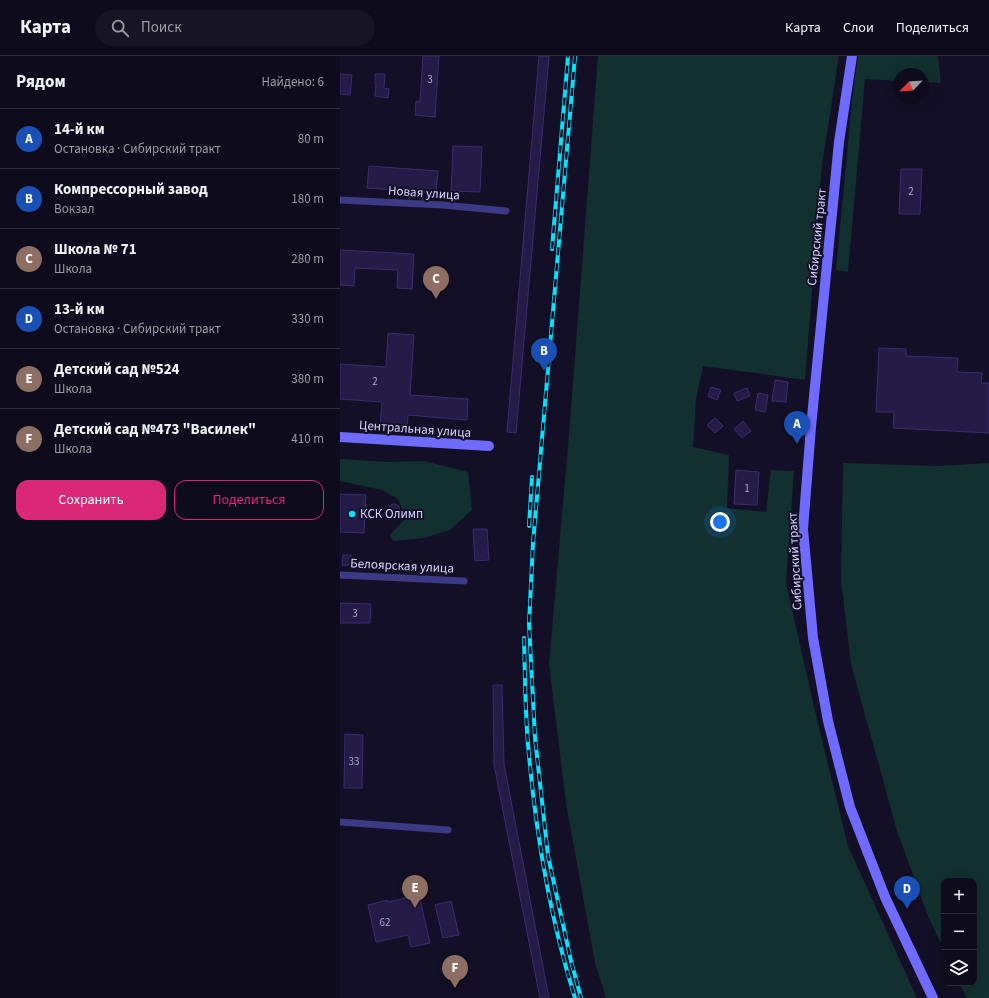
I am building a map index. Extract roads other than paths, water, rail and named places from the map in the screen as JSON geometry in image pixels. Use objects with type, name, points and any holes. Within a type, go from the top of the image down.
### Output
[{"type":"main road","name":"Сибирский тракт","points":[[852,56],[839,149],[811,427],[804,514],[812,638],[828,721],[850,807],[885,897],[933,998]]},
{"type":"main road","name":"Центральная улица","points":[[340,437],[489,446]]},
{"type":"street","name":"Новая улица","points":[[340,200],[442,205],[506,211]]},
{"type":"street","name":"Белоярская улица","points":[[340,575],[464,581]]},
{"type":"street","points":[[340,822],[448,830]]},
{"type":"railway","points":[[552,249],[568,56]]},
{"type":"railway","points":[[575,56],[533,543],[529,624],[535,738],[548,856],[571,961],[581,998]]},
{"type":"railway","points":[[529,526],[532,477]]},
{"type":"railway","points":[[524,638],[528,744],[539,840],[558,936],[575,998]]},
{"type":"place","name":"Школа № 71","points":[[436,299]]},
{"type":"place","name":"Компрессорный завод","points":[[544,371]]},
{"type":"place","name":"14-й км","points":[[797,444]]},
{"type":"place","name":"КСК Олимп","points":[[352,514]]},
{"type":"place","name":"Детский сад №524","points":[[415,908]]},
{"type":"place","name":"13-й км","points":[[907,909]]},
{"type":"place","name":"Детский сад №473 \"Василек\"","points":[[455,988]]}]
